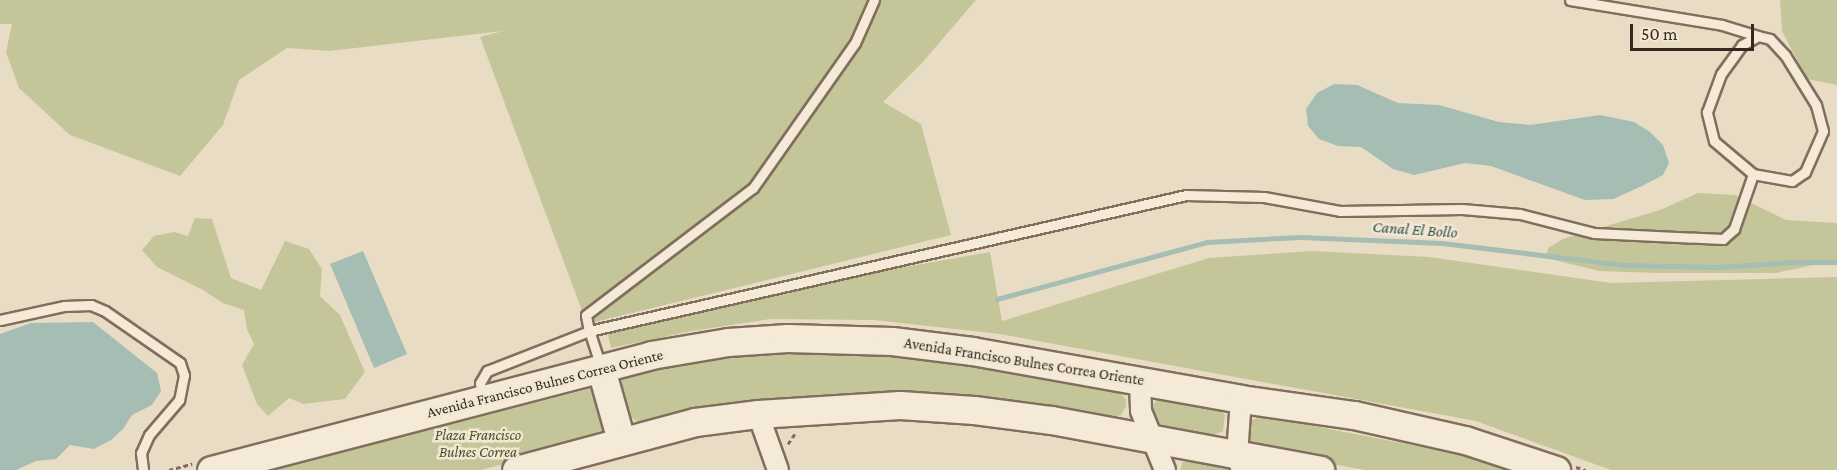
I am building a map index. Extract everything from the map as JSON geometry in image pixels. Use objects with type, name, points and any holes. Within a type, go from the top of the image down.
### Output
[{"type":"street","name":"Avenida Francisco Bulnes Correa Oriente","points":[[211,470],[651,355],[728,342],[822,338],[892,341],[972,351],[1241,399],[1354,415],[1410,426],[1556,470]]},
{"type":"street","points":[[601,369],[621,440]]},
{"type":"street","points":[[1140,381],[1138,398],[1141,411],[1165,470]]},
{"type":"street","points":[[1240,462],[1241,399]]},
{"type":"street","points":[[533,468],[621,440],[695,422],[758,414],[911,406],[1040,418],[1152,438],[1240,462],[1320,470]]},
{"type":"street","points":[[758,414],[776,462]]},
{"type":"lane","points":[[601,369],[586,315],[753,188],[818,100],[855,43],[874,0]]},
{"type":"lane","points":[[1570,0],[1722,25],[1770,39],[1785,55],[1816,105],[1823,131],[1805,172],[1792,181],[1753,174],[1714,141],[1707,112],[1720,74],[1742,45],[1758,36]]},
{"type":"lane","points":[[483,399],[480,383],[487,372],[590,331],[1186,195],[1264,197],[1340,211],[1462,209],[1520,214],[1594,233],[1723,239],[1734,229],[1753,174]]},
{"type":"lane","points":[[0,320],[64,306],[92,305],[105,311],[180,363],[184,375],[180,400],[149,435],[141,453],[143,470]]},
{"type":"path","points":[[776,462],[796,431]]},
{"type":"green space","points":[[0,0],[976,0],[921,64],[883,102],[921,124],[951,235],[587,324],[480,37],[503,31],[329,51],[287,48],[239,80],[223,125],[180,176],[70,135],[19,88],[6,52],[12,24],[0,24]]},
{"type":"green space","points":[[1780,0],[1837,0],[1837,85],[1807,79],[1782,31]]},
{"type":"green space","points":[[1698,193],[1735,195],[1786,220],[1837,223],[1837,260],[1776,273],[1659,273],[1599,271],[1546,258],[1548,248],[1563,239],[1660,210]]},
{"type":"green space","points":[[195,218],[212,219],[231,278],[261,290],[285,241],[309,249],[322,269],[320,296],[340,315],[365,372],[345,399],[303,404],[289,398],[268,416],[257,404],[242,365],[254,344],[247,329],[244,310],[223,303],[203,290],[157,267],[142,250],[154,236],[174,232],[188,236]]},
{"type":"green space","points":[[1312,251],[1429,257],[1611,283],[1837,277],[1837,470],[1611,470],[1476,421],[1000,334],[874,320],[771,319],[692,331],[611,348],[608,335],[685,306],[990,252],[1002,321],[1209,258]]},
{"type":"green space","points":[[826,348],[969,360],[1118,390],[1126,400],[1126,406],[1121,415],[1112,419],[835,396],[781,398],[638,422],[626,414],[618,381],[628,372],[743,352]]},
{"type":"green space","name":"Plaza Francisco Bulnes Correa","points":[[589,389],[601,393],[608,426],[605,437],[481,470],[272,470]]},
{"type":"green space","points":[[1159,397],[1216,405],[1225,415],[1223,431],[1212,436],[1159,425],[1152,406]]},
{"type":"green space","points":[[1267,417],[1453,453],[1511,470],[1365,470],[1254,450],[1246,441],[1245,430],[1253,419]]},
{"type":"green space","points":[[1191,461],[1232,470],[1180,470],[1183,462]]},
{"type":"shaded area","points":[[1334,84],[1357,85],[1398,103],[1439,105],[1499,122],[1530,125],[1600,115],[1634,122],[1650,132],[1663,145],[1669,163],[1663,175],[1613,199],[1585,200],[1491,166],[1465,163],[1414,175],[1393,169],[1361,147],[1338,146],[1319,139],[1308,126],[1306,109],[1317,93]]},
{"type":"shaded area","points":[[363,251],[407,354],[374,368],[330,264]]},
{"type":"shaded area","points":[[93,322],[157,373],[161,391],[152,405],[132,415],[123,429],[111,440],[94,449],[70,445],[56,459],[36,461],[16,470],[0,470],[0,334],[31,323]]},
{"type":"waterway","name":"Canal El Bollo","points":[[997,299],[1207,242],[1300,237],[1442,243],[1623,265],[1718,267],[1793,262],[1837,262]]}]
